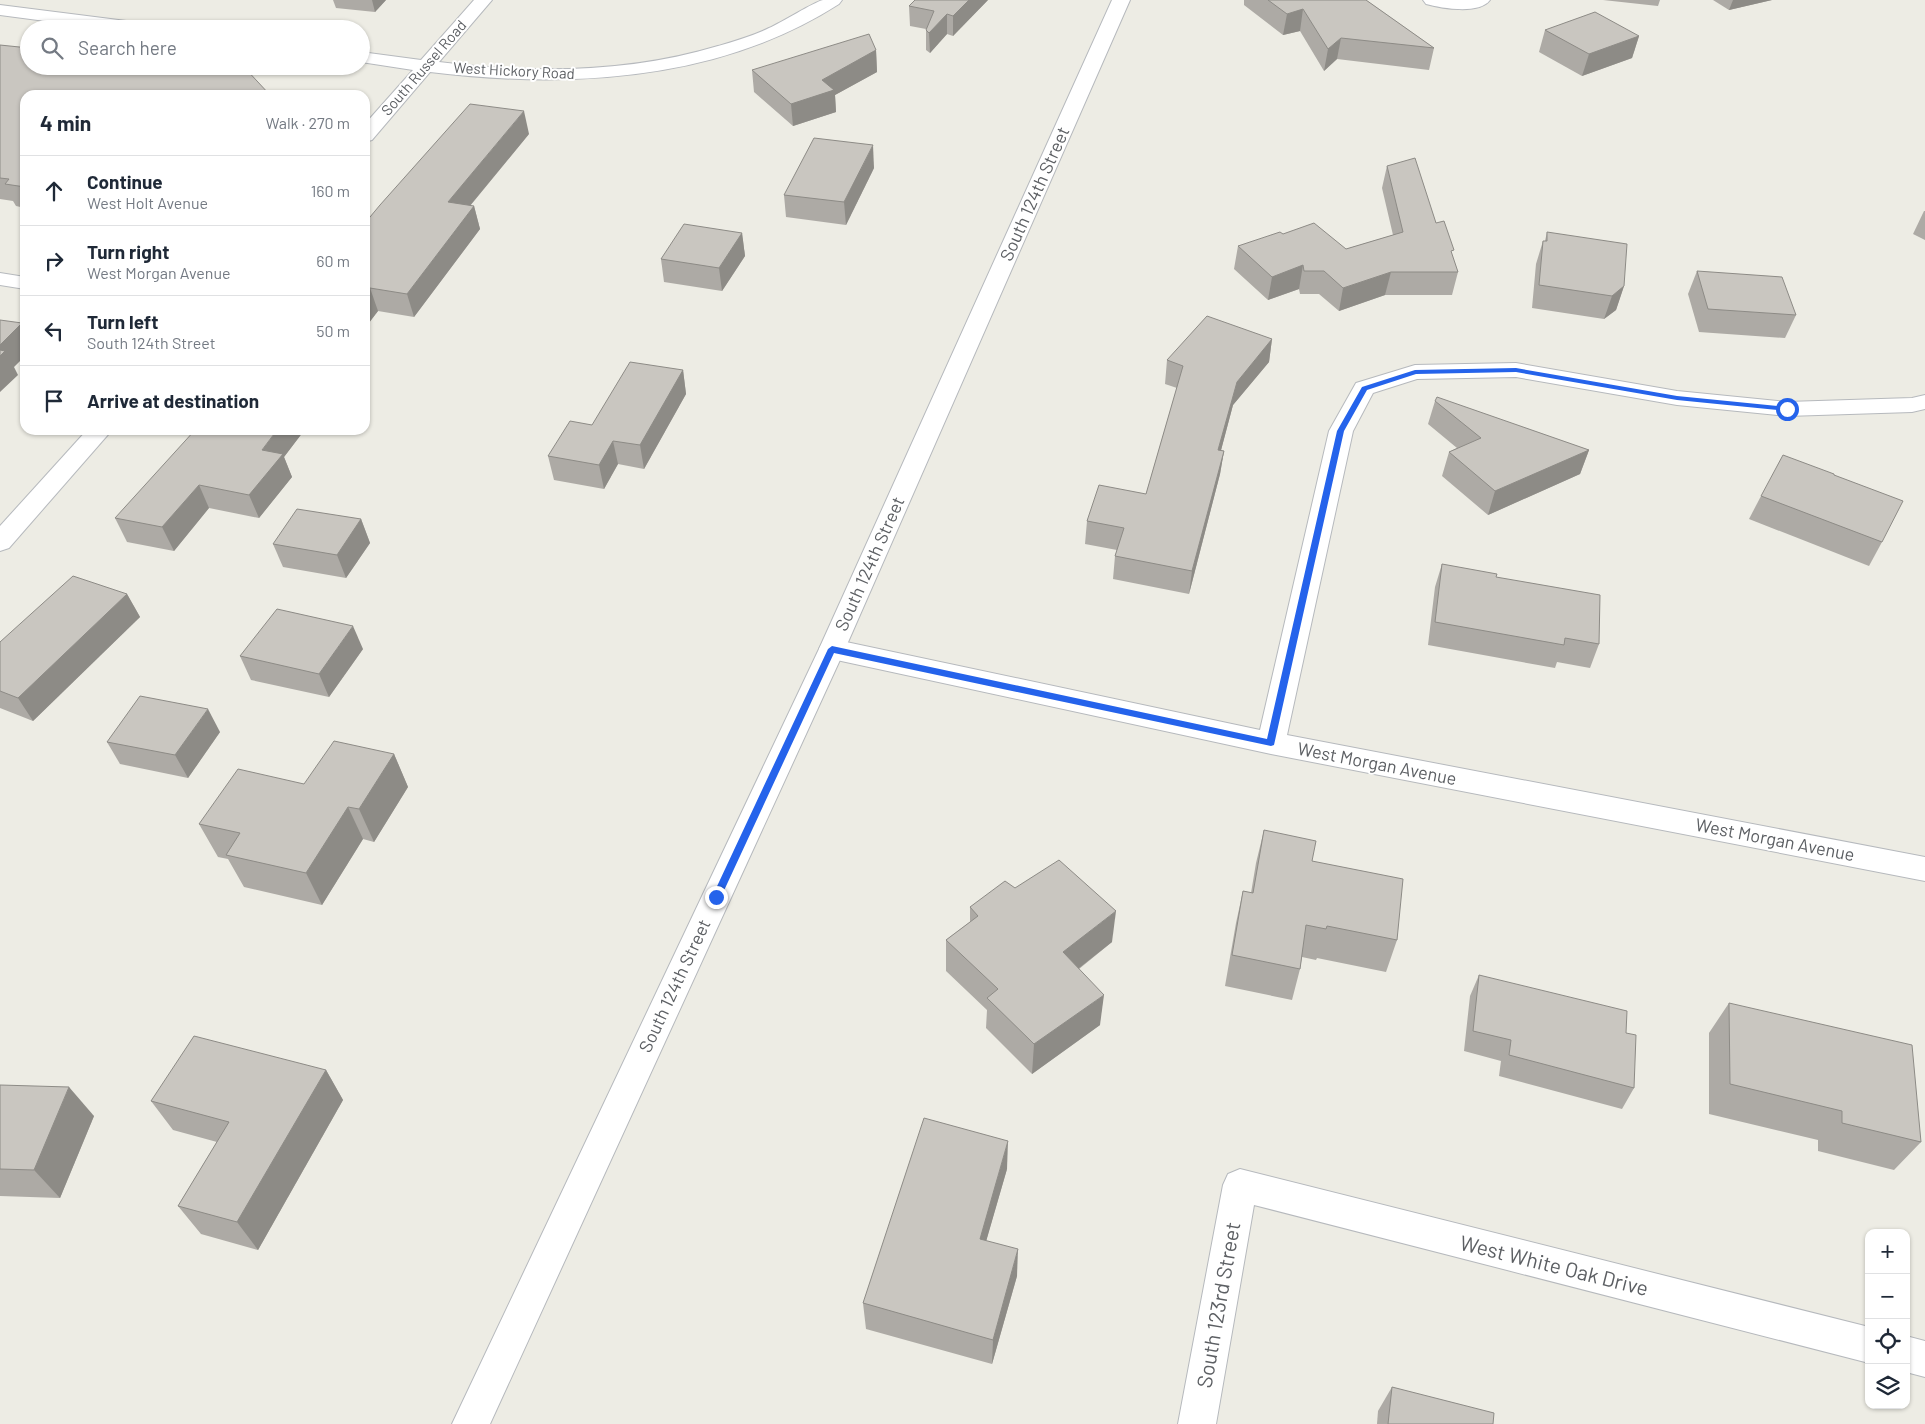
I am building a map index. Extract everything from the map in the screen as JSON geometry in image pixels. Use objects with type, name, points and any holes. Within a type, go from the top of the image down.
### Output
[{"type":"street","name":"South Russel Road","points":[[370,130],[483,0]]},
{"type":"street","name":"West Hickory Road","points":[[370,58],[427,66],[538,75],[581,75],[642,69],[692,59],[745,44],[779,31],[833,0]]},
{"type":"street","name":"South 124th Street","points":[[471,1424],[832,649],[1121,0]]},
{"type":"street","points":[[1432,0],[1454,4],[1468,4],[1481,0]]},
{"type":"street","points":[[0,10],[79,20]]},
{"type":"street","points":[[0,279],[20,282]]},
{"type":"street","points":[[1271,743],[1341,431],[1364,388],[1415,372],[1516,370],[1677,398],[1787,409],[1921,408]]},
{"type":"street","points":[[0,542],[96,435]]},
{"type":"street","name":"West Morgan Avenue","points":[[832,649],[1271,743],[1925,869]]},
{"type":"street","name":"West White Oak Drive","points":[[1240,1185],[1865,1344]]},
{"type":"street","name":"South 123rd Street","points":[[1197,1424],[1240,1185]]},
{"type":"street","points":[[1910,1355],[1925,1359]]},
{"type":"building","points":[[915,0],[969,0],[953,16],[947,14],[929,33],[926,30],[934,11],[909,6]]},
{"type":"building","points":[[1268,0],[1366,0],[1434,48],[1341,38],[1328,49],[1303,9],[1287,14]]},
{"type":"building","points":[[1595,12],[1639,36],[1589,54],[1545,30]]},
{"type":"building","points":[[869,34],[876,50],[822,80],[834,90],[791,104],[752,70]]},
{"type":"building","points":[[0,45],[20,47],[20,75],[251,75],[265,90],[20,90],[20,186],[5,184],[9,179],[0,178]]},
{"type":"building","points":[[470,104],[524,111],[448,202],[474,206],[407,294],[370,288],[370,217]]},
{"type":"building","points":[[814,138],[873,145],[844,202],[784,195]]},
{"type":"building","points":[[1415,158],[1436,223],[1444,221],[1454,250],[1451,251],[1458,272],[1391,272],[1343,288],[1324,271],[1304,271],[1303,265],[1272,277],[1238,246],[1280,232],[1283,234],[1314,223],[1346,249],[1403,232],[1387,166]]},
{"type":"building","points":[[684,224],[742,233],[719,268],[661,259]]},
{"type":"building","points":[[1547,232],[1627,244],[1624,286],[1612,296],[1539,285],[1543,241],[1547,241]]},
{"type":"building","points":[[1697,271],[1782,277],[1796,315],[1708,309]]},
{"type":"building","points":[[1207,316],[1272,339],[1237,382],[1218,450],[1224,451],[1192,571],[1115,556],[1124,528],[1087,521],[1099,485],[1146,494],[1183,366],[1167,360]]},
{"type":"building","points":[[0,320],[20,323],[20,325],[0,345]]},
{"type":"building","points":[[630,362],[683,370],[640,445],[613,441],[599,465],[548,456],[570,421],[592,425]]},
{"type":"building","points":[[1437,397],[1589,450],[1495,491],[1449,452],[1481,438],[1435,401]]},
{"type":"building","points":[[190,435],[273,435],[262,450],[283,454],[249,495],[199,485],[162,527],[115,518]]},
{"type":"building","points":[[1783,455],[1903,501],[1882,542],[1761,496]]},
{"type":"building","points":[[297,509],[361,519],[337,555],[273,544]]},
{"type":"building","points":[[1442,564],[1497,574],[1496,577],[1600,595],[1599,644],[1565,638],[1564,645],[1435,622]]},
{"type":"building","points":[[73,576],[127,594],[18,698],[0,691],[0,642]]},
{"type":"building","points":[[277,609],[353,626],[319,674],[240,656]]},
{"type":"building","points":[[140,696],[208,709],[175,755],[107,742]]},
{"type":"building","points":[[334,741],[394,754],[359,809],[348,807],[306,873],[226,855],[240,833],[199,824],[238,769],[304,784]]},
{"type":"building","points":[[1264,830],[1316,841],[1312,861],[1403,879],[1397,940],[1327,926],[1326,929],[1306,925],[1300,969],[1232,955],[1243,891],[1253,893]]},
{"type":"building","points":[[1059,860],[1116,911],[1063,952],[1104,995],[1034,1044],[987,998],[998,989],[946,940],[978,916],[970,907],[1005,881],[1015,888]]},
{"type":"building","points":[[1479,975],[1627,1011],[1626,1033],[1636,1035],[1634,1088],[1509,1055],[1511,1040],[1473,1031]]},
{"type":"building","points":[[1729,1003],[1912,1045],[1921,1142],[1842,1123],[1842,1111],[1730,1084]]},
{"type":"building","points":[[194,1036],[326,1070],[237,1222],[178,1206],[229,1122],[151,1101]]},
{"type":"building","points":[[0,1085],[69,1087],[34,1170],[0,1169]]},
{"type":"building","points":[[924,1118],[1008,1141],[980,1239],[1018,1249],[993,1340],[863,1303]]},
{"type":"building","points":[[1392,1387],[1494,1413],[1493,1424],[1388,1424]]},
{"type":"route","points":[[716,897],[832,649],[1271,743],[1341,431],[1364,388],[1415,372],[1516,370],[1677,398],[1787,409]]}]
